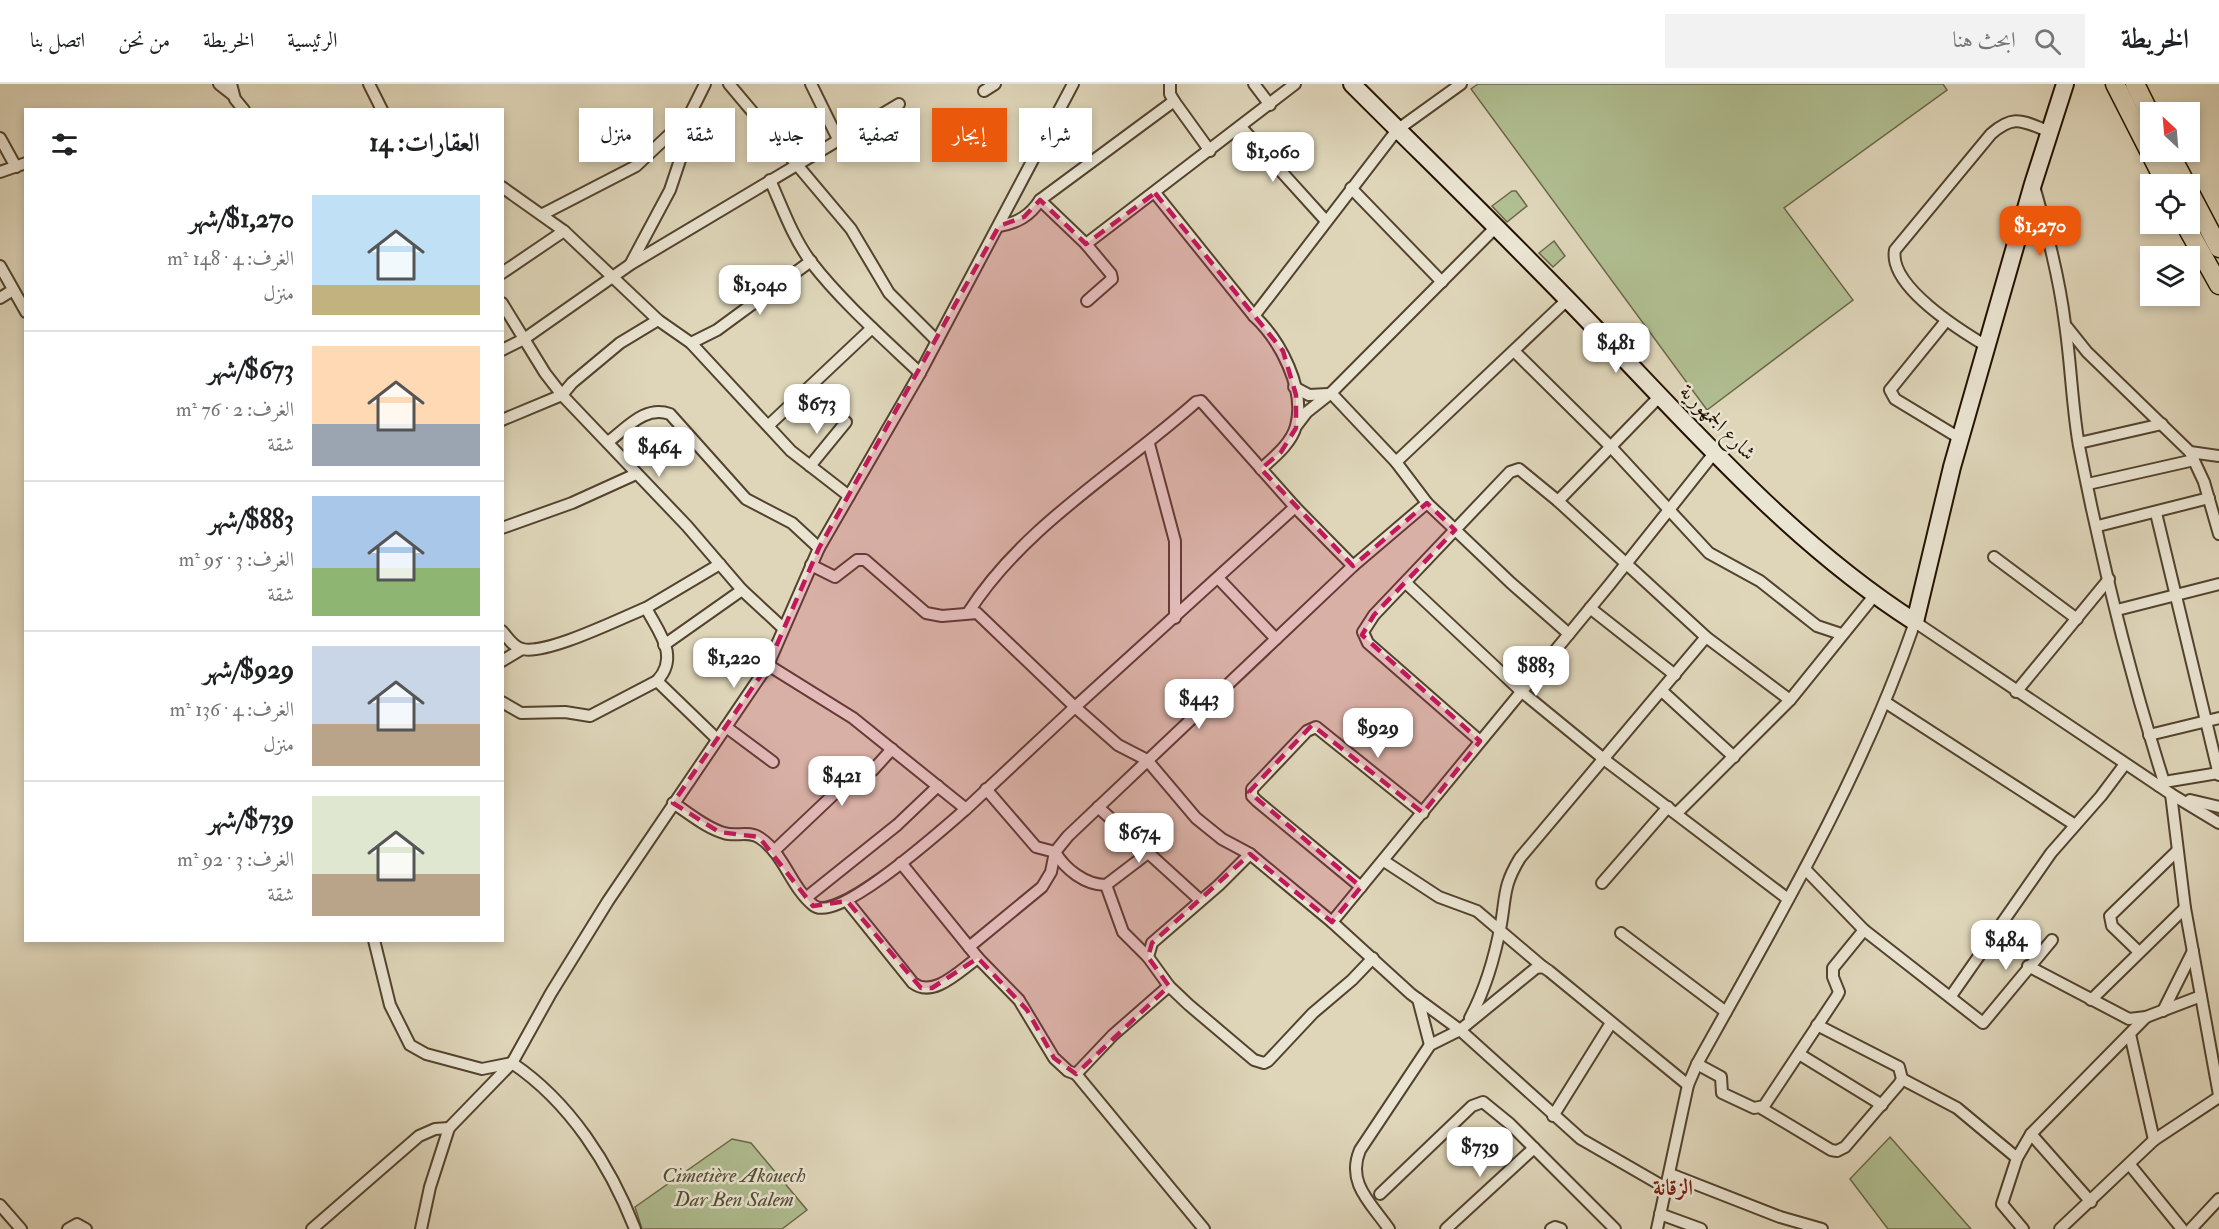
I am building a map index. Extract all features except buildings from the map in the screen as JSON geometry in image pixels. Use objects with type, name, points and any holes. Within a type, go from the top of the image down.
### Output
[{"type":"main road","name":"شارع الجمهورية","points":[[1352,84],[1496,226],[1715,452],[1788,522],[1881,601],[1915,622]]},
{"type":"main road","points":[[1915,622],[1961,439],[2033,184],[2063,92],[2074,84]]},
{"type":"main road","points":[[2115,84],[2161,174]]},
{"type":"main road","points":[[2135,84],[2144,102]]},
{"type":"main road","points":[[2200,212],[2219,248]]},
{"type":"main road","points":[[2191,234],[2219,285]]},
{"type":"main road","points":[[1881,601],[1905,605],[1923,592]]},
{"type":"street","points":[[219,84],[232,89],[240,108]]},
{"type":"street","points":[[369,84],[381,108]]},
{"type":"street","points":[[694,108],[705,84]]},
{"type":"street","points":[[729,84],[850,229],[889,293],[937,341]]},
{"type":"street","points":[[811,84],[837,137]]},
{"type":"street","points":[[984,91],[995,84]]},
{"type":"street","points":[[421,1229],[430,1186],[449,1128],[512,1063],[551,993],[674,803],[768,665],[819,548],[920,373],[1073,84]]},
{"type":"street","points":[[1170,84],[1170,94],[1174,101],[1210,151]]},
{"type":"street","points":[[1254,84],[1270,105]]},
{"type":"street","points":[[1086,244],[1295,84]]},
{"type":"street","points":[[1254,316],[1397,130],[1461,84]]},
{"type":"street","points":[[999,226],[1012,224],[1024,218],[1040,200],[1174,101]]},
{"type":"street","points":[[892,108],[899,104]]},
{"type":"street","points":[[1988,347],[1946,321],[1897,272],[1895,250],[1983,143],[2004,122],[2018,120],[2051,132]]},
{"type":"street","points":[[1241,127],[1326,221]]},
{"type":"street","points":[[0,138],[21,165],[0,172]]},
{"type":"street","points":[[543,213],[636,166],[665,139]]},
{"type":"street","points":[[504,349],[524,339],[631,264],[837,140]]},
{"type":"street","points":[[631,264],[670,190],[679,162]]},
{"type":"street","points":[[770,180],[793,231],[811,261],[872,328],[920,373]]},
{"type":"street","points":[[2033,184],[2054,255],[2066,325],[2079,443],[2109,579],[2161,784],[2170,794],[2219,823]]},
{"type":"street","points":[[504,188],[543,213],[614,276],[658,320],[691,343],[791,451],[849,496]]},
{"type":"street","points":[[1351,188],[1443,282]]},
{"type":"street","points":[[1155,193],[1254,316],[1277,340],[1298,404],[1296,428]]},
{"type":"street","points":[[1040,200],[1086,244],[1112,276],[1110,281],[1087,301]]},
{"type":"street","points":[[1261,469],[1281,452],[1307,412],[1331,393],[1496,226]]},
{"type":"street","points":[[504,272],[564,231]]},
{"type":"street","points":[[691,343],[717,330],[811,261]]},
{"type":"street","points":[[0,266],[24,309]]},
{"type":"street","points":[[0,297],[13,290]]},
{"type":"street","points":[[1396,462],[1453,406],[1515,352],[1567,300]]},
{"type":"street","points":[[504,306],[562,395],[720,564],[741,590],[783,628]]},
{"type":"street","points":[[504,419],[562,395],[572,383],[620,343],[658,320]]},
{"type":"street","points":[[1946,321],[1890,390],[1895,399],[1961,439]]},
{"type":"street","points":[[2066,325],[2087,352],[2192,456],[2210,498],[2219,534]]},
{"type":"street","points":[[769,425],[872,328]]},
{"type":"street","points":[[1515,352],[1611,447],[1716,559],[1755,578],[1817,626],[1841,634]]},
{"type":"street","points":[[1294,387],[1309,395],[1331,393]]},
{"type":"street","points":[[1331,393],[1396,462],[1427,503],[1569,634]]},
{"type":"street","points":[[1558,501],[1660,396]]},
{"type":"street","points":[[968,613],[986,585],[1028,542],[1086,489],[1149,444],[1196,402],[1201,401],[1295,507],[1353,566]]},
{"type":"street","points":[[608,442],[646,413],[660,411],[670,414],[746,499],[785,519],[819,548]]},
{"type":"street","points":[[810,466],[846,422]]},
{"type":"street","points":[[2079,443],[2162,424]]},
{"type":"street","points":[[1149,444],[1175,542],[1174,618]]},
{"type":"street","points":[[1332,922],[1522,692],[1715,452]]},
{"type":"street","points":[[2088,484],[2192,456],[2219,456]]},
{"type":"street","points":[[1480,741],[1364,637],[1365,626],[1515,470],[1523,470],[1706,637],[1790,700]]},
{"type":"street","points":[[504,527],[572,503],[636,474]]},
{"type":"street","points":[[2098,526],[2210,498]]},
{"type":"street","points":[[969,947],[1042,887],[1051,872],[1055,852],[1098,807],[1353,566],[1427,503]]},
{"type":"street","points":[[674,803],[719,832],[732,836],[755,835],[774,851],[807,897],[818,908],[833,908],[847,901],[901,862],[966,808],[1295,507]]},
{"type":"street","points":[[2156,513],[2219,774],[2161,784]]},
{"type":"street","points":[[1994,557],[2077,619]]},
{"type":"street","points":[[811,565],[835,577],[857,560],[866,560],[926,612],[942,616],[980,614],[1110,739],[1147,760],[1196,818],[1222,839],[1250,854],[1332,922],[1418,999],[1464,1027],[1553,1116],[1602,1154],[1666,1188]]},
{"type":"street","points":[[504,660],[522,649],[548,648],[645,608],[720,564]]},
{"type":"street","points":[[1218,578],[1276,639]]},
{"type":"street","points":[[2016,692],[2109,579]]},
{"type":"street","points":[[1407,584],[1522,692],[1605,760],[1788,899]]},
{"type":"street","points":[[2117,610],[2219,584]]},
{"type":"street","points":[[664,645],[741,590]]},
{"type":"street","points":[[1602,884],[1672,810],[1734,757],[1790,700],[1841,634],[1881,601]]},
{"type":"street","points":[[504,703],[521,713],[565,712],[590,716],[657,681],[668,664],[664,645],[645,608]]},
{"type":"street","points":[[1590,608],[1675,675]]},
{"type":"street","points":[[1657,1229],[1688,1085],[1697,1064],[1806,870],[1885,702],[1915,622],[2125,764],[2192,801],[2219,807]]},
{"type":"street","points":[[504,634],[522,649]]},
{"type":"street","points":[[1464,1027],[1481,998],[1500,928],[1503,893],[1520,858],[1605,760],[1706,637]]},
{"type":"street","points":[[768,665],[853,718],[966,808]]},
{"type":"street","points":[[657,681],[717,739]]},
{"type":"street","points":[[1662,691],[1734,757]]},
{"type":"street","points":[[1885,702],[2075,825]]},
{"type":"street","points":[[2149,735],[2219,718]]},
{"type":"street","points":[[726,727],[773,762]]},
{"type":"street","points":[[1361,887],[1257,801],[1252,796],[1252,789],[1307,731],[1316,727],[1423,813]]},
{"type":"street","points":[[774,851],[852,777],[873,770],[892,749]]},
{"type":"street","points":[[1951,996],[2034,876],[2125,764]]},
{"type":"street","points":[[807,897],[868,845],[897,825],[938,786]]},
{"type":"street","points":[[986,789],[1036,847],[1055,852],[1070,871],[1090,882],[1106,885],[1148,853]]},
{"type":"street","points":[[2060,1229],[2154,1140],[2219,1096],[2185,908],[2170,794]]},
{"type":"street","points":[[1098,807],[1200,900]]},
{"type":"street","points":[[2139,952],[2112,926],[2110,916],[2177,851]]},
{"type":"street","points":[[1148,957],[1152,943],[1219,885],[1250,854]]},
{"type":"street","points":[[1384,861],[1439,897],[1477,912],[1500,928],[1543,967],[1688,1085]]},
{"type":"street","points":[[901,862],[978,958],[1027,1010],[1054,1058],[1068,1071],[1077,1074],[1204,1229]]},
{"type":"street","points":[[1806,870],[1864,930],[1983,1023],[2028,966],[2052,940]]},
{"type":"street","points":[[1106,885],[1123,932],[1148,957],[1169,986],[1234,1045],[1254,1060],[1264,1063],[1373,958]]},
{"type":"street","points":[[847,901],[914,983],[921,988],[933,988],[978,958]]},
{"type":"street","points":[[2091,1000],[2185,908]]},
{"type":"street","points":[[1761,1108],[1770,1100],[1839,992],[1833,978],[1833,968],[1864,930]]},
{"type":"street","points":[[1621,933],[1726,1012]]},
{"type":"street","points":[[374,942],[390,1005],[410,1045],[426,1054],[482,1069],[512,1063],[540,1085],[571,1115],[611,1180],[635,1229]]},
{"type":"street","points":[[2163,1011],[2193,951]]},
{"type":"street","points":[[2028,966],[2129,1019],[2146,1017],[2201,996]]},
{"type":"street","points":[[1389,1229],[1356,1181],[1355,1163],[1389,1103],[1430,1044],[1464,1027],[1528,972],[1543,967]]},
{"type":"street","points":[[1077,1074],[1113,1035],[1169,986]]},
{"type":"street","points":[[1418,999],[1430,1044]]},
{"type":"street","points":[[2023,1229],[2002,1204],[2017,1158],[2031,1134],[2146,1017]]},
{"type":"street","points":[[1553,1116],[1611,1023]]},
{"type":"street","points":[[1697,1064],[1721,1077],[1722,1093],[1754,1108],[1761,1108],[1831,1150],[1837,1151],[1845,1147],[1882,1105],[1902,1079],[1902,1072],[1893,1062],[1817,1025]]},
{"type":"street","points":[[2130,1034],[2154,1140]]},
{"type":"street","points":[[1799,1054],[1882,1105]]},
{"type":"street","points":[[1902,1079],[1957,1108],[2017,1158]]},
{"type":"street","points":[[1380,1194],[1478,1102],[1487,1103],[1615,1229]]},
{"type":"street","points":[[312,1229],[419,1136],[435,1129],[449,1128]]},
{"type":"street","points":[[2031,1134],[2091,1202]]},
{"type":"street","points":[[1446,1229],[1533,1148]]},
{"type":"street","points":[[2130,1165],[2182,1229]]},
{"type":"street","points":[[1670,1174],[1804,1227],[1822,1229]]},
{"type":"street","points":[[2191,1229],[2219,1199]]},
{"type":"street","points":[[0,1205],[21,1229]]},
{"type":"street","points":[[1660,1214],[1701,1229]]},
{"type":"street","points":[[68,1229],[77,1224],[86,1229]]},
{"type":"street","points":[[1551,1229],[1555,1227],[1561,1229]]},
{"type":"highlighted area","points":[[1155,193],[1283,351],[1296,395],[1296,428],[1281,452],[1261,469],[1353,566],[1427,503],[1455,530],[1374,615],[1362,635],[1480,741],[1423,813],[1312,725],[1249,792],[1361,887],[1332,922],[1250,854],[1152,943],[1148,957],[1169,986],[1076,1074],[1054,1058],[1027,1010],[978,958],[932,988],[921,988],[847,901],[813,906],[759,837],[719,832],[673,803],[768,665],[819,548],[999,226],[1024,217],[1040,200],[1086,244]]},
{"type":"green space","points":[[1478,84],[1943,84],[1947,90],[1784,208],[1853,300],[1707,410],[1471,89]]},
{"type":"green space","points":[[1512,191],[1516,191],[1527,206],[1507,222],[1492,206]]},
{"type":"green space","points":[[1554,241],[1565,256],[1553,267],[1539,253]]},
{"type":"green space","points":[[1890,1137],[1971,1229],[1888,1229],[1850,1179]]},
{"type":"green space","name":"Cimetière Akouech Dar Ben Salem","points":[[732,1139],[751,1143],[807,1210],[782,1229],[642,1229],[635,1207]]},
{"type":"district","name":"الزقانة","points":[[1673,1187]]}]
